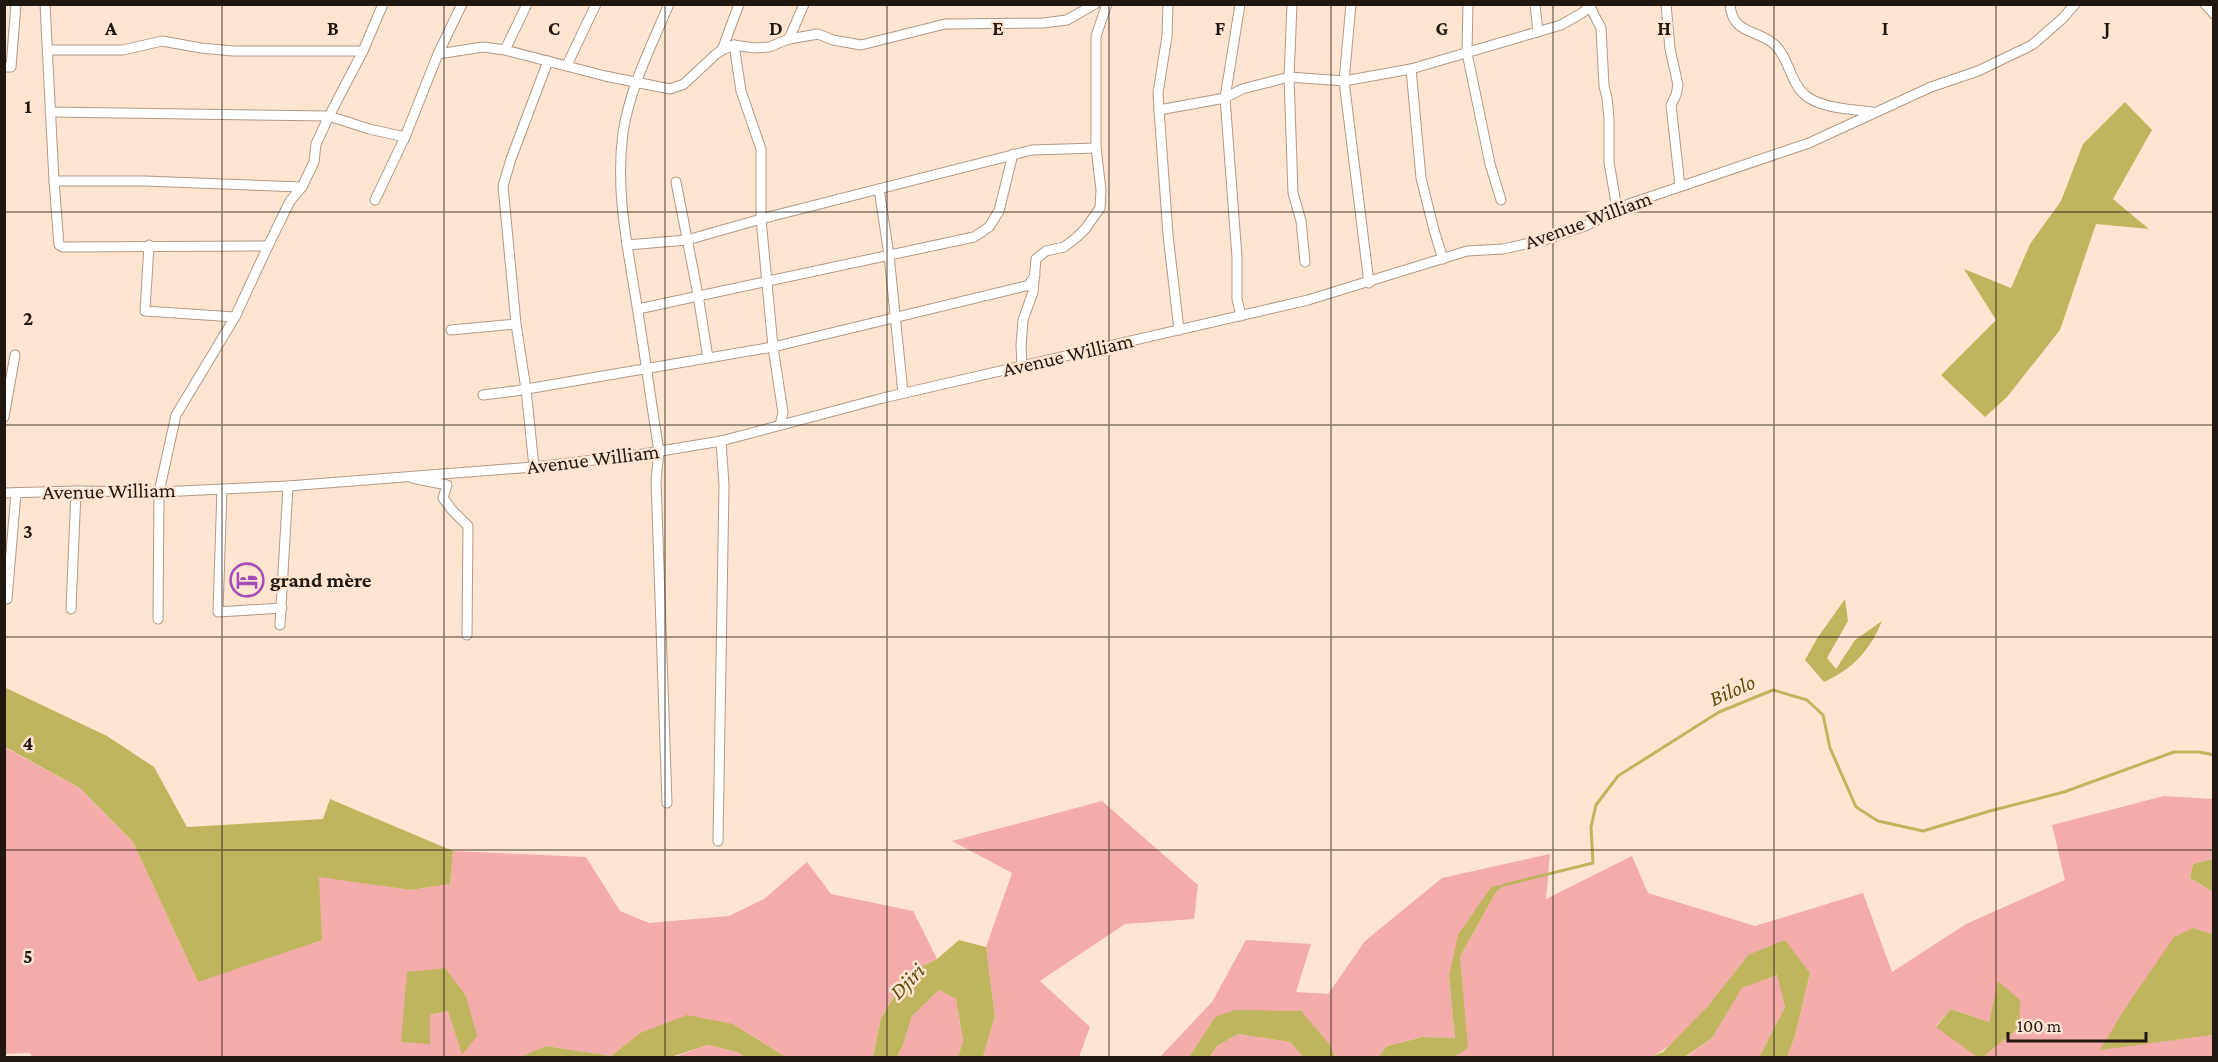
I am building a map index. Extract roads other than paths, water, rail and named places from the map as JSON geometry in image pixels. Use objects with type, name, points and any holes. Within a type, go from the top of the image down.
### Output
[{"type":"street","points":[[4,67],[10,67],[16,4]]},
{"type":"street","points":[[45,4],[57,242],[59,245],[63,247],[268,246]]},
{"type":"street","points":[[158,620],[159,492],[177,416],[235,317],[291,201],[302,187],[314,162],[316,144],[363,51],[383,4]]},
{"type":"street","points":[[375,200],[405,137],[438,54],[462,4]]},
{"type":"street","points":[[505,50],[527,4]]},
{"type":"street","points":[[567,65],[596,4]]},
{"type":"street","points":[[667,803],[658,451],[627,244],[620,166],[623,133],[636,82],[645,55],[669,4]]},
{"type":"street","points":[[722,50],[739,4]]},
{"type":"street","points":[[789,39],[804,4]]},
{"type":"street","points":[[438,54],[483,47],[505,50],[670,89],[695,76],[722,50],[734,45],[754,48],[769,47],[789,39],[818,34],[832,40],[861,45],[945,24],[1043,23],[1067,20],[1095,4]]},
{"type":"street","points":[[1022,366],[1023,320],[1033,292],[1034,263],[1038,256],[1064,247],[1077,237],[1100,208],[1101,190],[1096,148],[1096,36],[1107,4]]},
{"type":"street","points":[[1168,4],[1167,36],[1158,93],[1168,235],[1179,330]]},
{"type":"street","points":[[1240,4],[1225,98],[1237,257],[1237,299],[1242,316]]},
{"type":"street","points":[[1292,4],[1289,77],[1293,193],[1301,221],[1305,262]]},
{"type":"street","points":[[1352,4],[1344,81],[1359,218],[1369,283]]},
{"type":"street","points":[[1468,4],[1467,53],[1490,164],[1501,200]]},
{"type":"street","points":[[1535,4],[1538,32]]},
{"type":"street","points":[[1666,4],[1670,49],[1678,85],[1671,105],[1680,186]]},
{"type":"street","points":[[1730,4],[1736,23],[1748,32],[1762,35],[1777,47],[1793,80],[1804,95],[1825,105],[1875,113]]},
{"type":"street","name":"Avenue William","points":[[4,493],[159,492],[288,486],[534,467],[721,441],[903,393],[1242,316],[1369,283],[1467,251],[1503,249],[1544,240],[1585,226],[1617,209],[1809,142],[1930,87],[1978,71],[2032,45],[2063,18],[2075,4]]},
{"type":"street","points":[[2205,4],[2214,14]]},
{"type":"street","points":[[1159,110],[1225,98],[1242,88],[1289,77],[1344,81],[1411,69],[1561,25],[1591,6],[1601,28],[1604,86],[1609,118],[1609,162],[1617,209]]},
{"type":"street","points":[[49,50],[123,50],[162,41],[234,51],[363,51]]},
{"type":"street","points":[[734,45],[741,91],[761,149],[760,219],[773,347],[783,413],[780,425]]},
{"type":"street","points":[[534,467],[526,389],[516,324],[503,186],[548,61]]},
{"type":"street","points":[[1411,69],[1421,178],[1443,259]]},
{"type":"street","points":[[50,112],[329,116],[369,129],[405,137]]},
{"type":"street","points":[[627,244],[687,240],[1012,154],[1053,148],[1096,148]]},
{"type":"street","points":[[638,309],[974,237],[989,226],[999,211],[1012,154]]},
{"type":"street","points":[[54,181],[302,187]]},
{"type":"street","points":[[676,182],[708,358]]},
{"type":"street","points":[[879,189],[889,255],[903,393]]},
{"type":"street","points":[[149,245],[145,311],[235,317]]},
{"type":"street","points":[[483,394],[526,389],[773,347],[1029,285],[1035,275]]},
{"type":"street","points":[[451,330],[516,324]]},
{"type":"street","points":[[4,417],[15,355]]},
{"type":"street","points":[[718,841],[724,485],[721,441]]},
{"type":"street","points":[[404,476],[447,485],[443,498],[468,526],[467,635]]},
{"type":"street","points":[[280,625],[288,486]]},
{"type":"street","points":[[222,489],[218,612],[282,608]]},
{"type":"street","points":[[70,609],[76,491]]},
{"type":"street","points":[[7,599],[16,493]]},
{"type":"water","points":[[2125,102],[2152,130],[2113,199],[2149,229],[2096,224],[2060,330],[2007,397],[1985,417],[1941,375],[1996,320],[1964,269],[2011,288],[2030,244],[2061,201],[2083,144]]},
{"type":"water","points":[[1845,599],[1848,621],[1827,658],[1836,669],[1855,640],[1882,621],[1872,641],[1859,658],[1844,671],[1824,682],[1805,660]]},
{"type":"water","points":[[4,687],[107,736],[154,767],[187,827],[323,819],[330,799],[453,851],[450,884],[411,890],[319,877],[322,940],[198,982],[133,842],[80,788],[5,747]]},
{"type":"water","points":[[2214,859],[2213,892],[2190,878],[2193,864]]},
{"type":"water","points":[[1506,884],[1496,892],[1460,957],[1468,1048],[1454,1057],[1378,1057],[1387,1046],[1423,1037],[1455,1038],[1449,976],[1458,935],[1491,887]]},
{"type":"water","points":[[2193,928],[2213,934],[2213,1035],[2100,1050],[2124,1010],[2174,937]]},
{"type":"water","name":"Djiri","points":[[959,940],[986,947],[995,1016],[983,1057],[958,1057],[963,1041],[956,999],[939,990],[912,1016],[897,1057],[873,1057],[881,1018],[909,972],[937,959]]},
{"type":"water","points":[[1785,940],[1810,973],[1795,1036],[1787,1057],[1759,1057],[1785,1007],[1777,975],[1742,988],[1712,1038],[1685,1057],[1650,1057],[1663,1052],[1708,1006],[1748,955]]},
{"type":"water","points":[[445,968],[466,996],[477,1036],[462,1055],[448,1011],[430,1015],[430,1044],[401,1042],[407,972]]},
{"type":"water","points":[[1998,981],[2020,1000],[2019,1028],[1983,1057],[1977,1057],[1936,1027],[1951,1009],[1989,1022]]},
{"type":"water","points":[[1235,1010],[1301,1011],[1330,1045],[1335,1057],[1303,1057],[1290,1042],[1238,1034],[1217,1046],[1210,1057],[1189,1057],[1215,1017]]},
{"type":"water","points":[[687,1015],[733,1024],[786,1057],[745,1057],[737,1052],[708,1045],[671,1057],[521,1057],[546,1046],[611,1056],[640,1033]]},
{"type":"waterway","name":"Bilolo","points":[[1504,885],[1593,863],[1591,827],[1596,805],[1618,776],[1719,712],[1773,690],[1807,700],[1823,715],[1830,748],[1856,807],[1878,821],[1923,831],[2064,792],[2174,752],[2199,752],[2214,755]]},
{"type":"place","name":"grand mère","points":[[247,580]]}]
